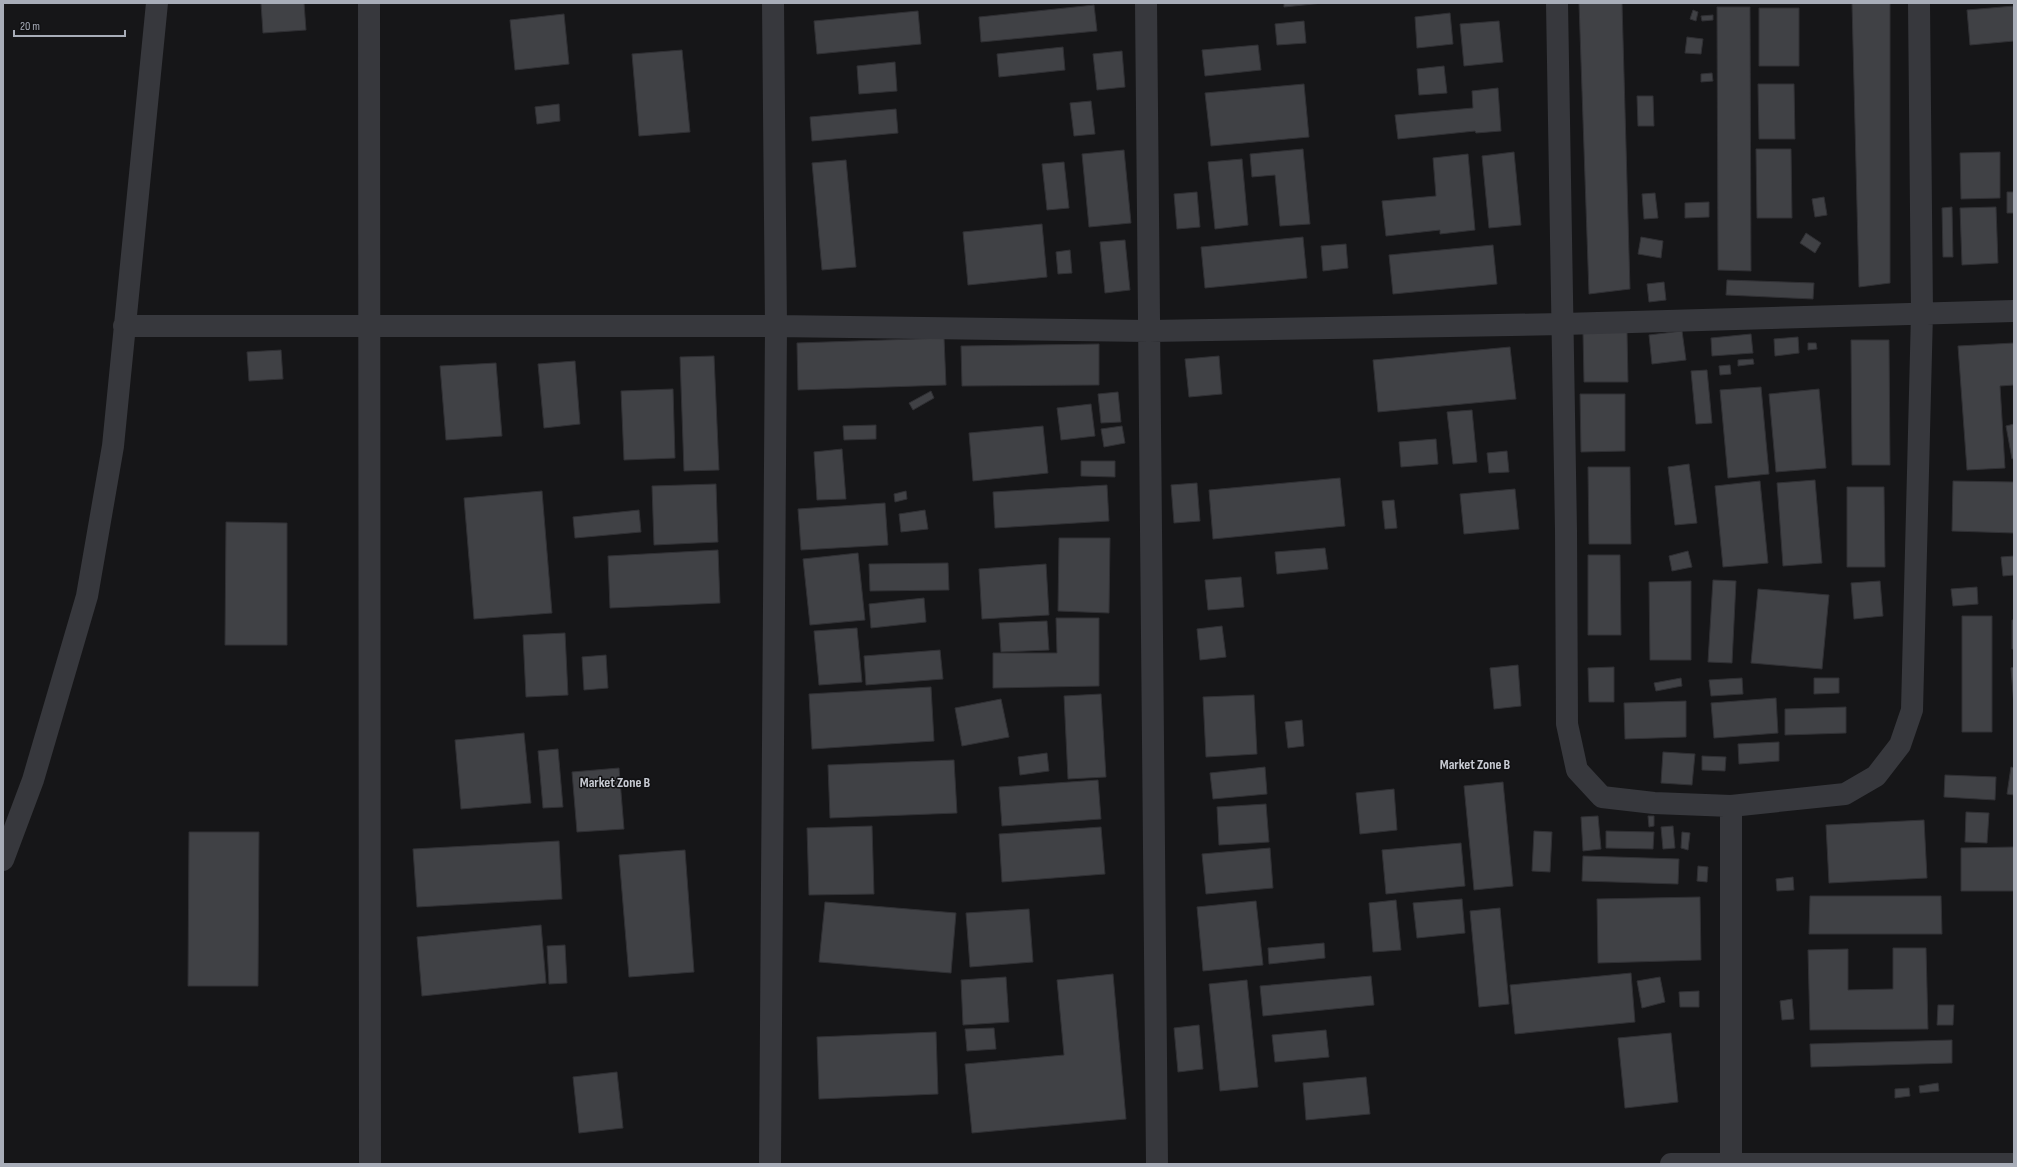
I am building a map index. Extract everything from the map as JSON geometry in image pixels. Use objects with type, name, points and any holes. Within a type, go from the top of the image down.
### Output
[{"type":"street","points":[[3,860],[33,780],[87,596],[113,446],[157,3]]},
{"type":"street","points":[[368,3],[370,325],[370,1164]]},
{"type":"street","points":[[770,1164],[776,326],[773,3]]},
{"type":"street","points":[[1146,3],[1157,1164]]},
{"type":"street","points":[[1557,3],[1563,324],[1567,724],[1577,770],[1602,797],[1654,803],[1731,806],[1845,794],[1876,776],[1900,745],[1912,710],[1922,314],[1919,3]]},
{"type":"street","points":[[124,326],[776,326],[1149,331],[1563,324],[2014,311]]},
{"type":"street","points":[[1731,806],[1731,1164]]},
{"type":"street","points":[[1671,1164],[2014,1164]]},
{"type":"building","points":[[261,3],[304,3],[306,30],[263,33]]},
{"type":"building","points":[[1284,3],[1323,3],[1284,7]]},
{"type":"building","points":[[1579,3],[1622,3],[1630,289],[1589,294]]},
{"type":"building","points":[[1852,3],[1890,3],[1890,283],[1859,287]]},
{"type":"building","points":[[1094,5],[1097,31],[981,42],[979,17]]},
{"type":"building","points":[[2014,6],[2014,41],[1970,45],[1967,10]]},
{"type":"building","points":[[1717,7],[1750,7],[1751,271],[1718,270]]},
{"type":"building","points":[[1759,8],[1799,8],[1799,66],[1759,66]]},
{"type":"building","points":[[1693,10],[1698,12],[1696,21],[1690,19]]},
{"type":"building","points":[[918,11],[921,44],[817,54],[814,21]]},
{"type":"building","points":[[1450,13],[1453,44],[1417,48],[1415,17]]},
{"type":"building","points":[[564,14],[569,64],[515,70],[510,20]]},
{"type":"building","points":[[1713,15],[1713,20],[1702,21],[1701,16]]},
{"type":"building","points":[[1304,21],[1306,43],[1277,45],[1275,24]]},
{"type":"building","points":[[1499,21],[1503,62],[1464,66],[1460,24]]},
{"type":"building","points":[[1687,37],[1703,39],[1701,54],[1685,53]]},
{"type":"building","points":[[1258,45],[1261,70],[1205,76],[1202,50]]},
{"type":"building","points":[[1063,47],[1065,70],[999,77],[997,54]]},
{"type":"building","points":[[682,50],[690,132],[639,136],[632,54]]},
{"type":"building","points":[[1122,51],[1125,87],[1097,90],[1093,54]]},
{"type":"building","points":[[895,62],[897,91],[859,94],[857,66]]},
{"type":"building","points":[[1444,66],[1447,93],[1419,95],[1417,69]]},
{"type":"building","points":[[1712,73],[1713,81],[1701,82],[1701,74]]},
{"type":"building","points":[[1304,84],[1309,137],[1211,146],[1205,93]]},
{"type":"building","points":[[1758,84],[1794,84],[1795,139],[1759,139]]},
{"type":"building","points":[[1498,88],[1501,131],[1476,133],[1475,131],[1398,139],[1395,115],[1473,108],[1472,91]]},
{"type":"building","points":[[1637,96],[1653,96],[1654,126],[1638,126]]},
{"type":"building","points":[[1091,101],[1095,134],[1074,136],[1070,103]]},
{"type":"building","points":[[559,104],[560,121],[537,124],[535,107]]},
{"type":"building","points":[[896,109],[898,133],[812,141],[810,117]]},
{"type":"building","points":[[1303,149],[1310,224],[1280,226],[1275,175],[1252,177],[1250,154]]},
{"type":"building","points":[[1756,149],[1791,149],[1792,218],[1757,218]]},
{"type":"building","points":[[1124,150],[1131,223],[1089,227],[1082,154]]},
{"type":"building","points":[[1514,152],[1521,225],[1489,228],[1482,156]]},
{"type":"building","points":[[2000,152],[2000,198],[1961,199],[1960,153]]},
{"type":"building","points":[[1468,154],[1475,230],[1440,234],[1440,230],[1386,236],[1382,201],[1436,196],[1433,158]]},
{"type":"building","points":[[1242,159],[1248,225],[1215,229],[1208,162]]},
{"type":"building","points":[[846,160],[856,267],[822,270],[812,163]]},
{"type":"building","points":[[1064,162],[1069,208],[1047,210],[1042,164]]},
{"type":"building","points":[[1197,192],[1200,227],[1177,229],[1174,194]]},
{"type":"building","points":[[2007,192],[2014,192],[2014,213],[2007,213]]},
{"type":"building","points":[[1655,193],[1658,218],[1644,219],[1642,194]]},
{"type":"building","points":[[1824,197],[1827,215],[1815,217],[1812,199]]},
{"type":"building","points":[[1709,202],[1709,217],[1685,218],[1685,203]]},
{"type":"building","points":[[1952,207],[1953,257],[1943,257],[1942,208]]},
{"type":"building","points":[[1996,207],[1998,263],[1962,265],[1960,208]]},
{"type":"building","points":[[1042,224],[1047,277],[968,285],[963,232]]},
{"type":"building","points":[[1806,233],[1821,243],[1815,253],[1800,243]]},
{"type":"building","points":[[1303,237],[1307,278],[1205,288],[1201,247]]},
{"type":"building","points":[[1641,237],[1663,241],[1661,258],[1638,254]]},
{"type":"building","points":[[1125,240],[1130,290],[1105,293],[1100,242]]},
{"type":"building","points":[[1346,244],[1348,268],[1323,271],[1321,246]]},
{"type":"building","points":[[1493,245],[1497,284],[1393,294],[1389,255]]},
{"type":"building","points":[[1070,250],[1072,273],[1058,274],[1056,252]]},
{"type":"building","points":[[1727,280],[1814,283],[1813,299],[1726,295]]},
{"type":"building","points":[[1664,282],[1666,300],[1649,302],[1647,284]]},
{"type":"building","points":[[1682,331],[1686,360],[1652,364],[1649,335]]},
{"type":"building","points":[[1583,332],[1627,332],[1628,382],[1584,382]]},
{"type":"building","points":[[1751,334],[1753,353],[1712,356],[1711,338]]},
{"type":"building","points":[[1798,337],[1799,353],[1775,356],[1774,339]]},
{"type":"building","points":[[944,338],[946,385],[798,390],[797,343]]},
{"type":"building","points":[[1851,340],[1889,340],[1890,465],[1852,465]]},
{"type":"building","points":[[1808,343],[1816,343],[1817,349],[1808,350]]},
{"type":"building","points":[[2014,343],[2014,385],[2000,386],[2005,468],[1967,470],[1958,346]]},
{"type":"building","points":[[1099,344],[1099,385],[962,386],[961,346]]},
{"type":"building","points":[[1510,347],[1516,399],[1378,412],[1373,360]]},
{"type":"building","points":[[281,350],[283,379],[249,381],[247,352]]},
{"type":"building","points":[[714,356],[719,470],[684,471],[680,357]]},
{"type":"building","points":[[1219,356],[1222,394],[1189,397],[1185,359]]},
{"type":"building","points":[[1753,359],[1754,364],[1738,366],[1738,360]]},
{"type":"building","points":[[575,361],[580,424],[544,428],[538,364]]},
{"type":"building","points":[[496,363],[502,436],[446,440],[440,366]]},
{"type":"building","points":[[1730,365],[1731,374],[1720,375],[1719,366]]},
{"type":"building","points":[[1707,370],[1712,423],[1696,424],[1691,371]]},
{"type":"building","points":[[1761,387],[1769,474],[1728,478],[1720,390]]},
{"type":"building","points":[[673,389],[675,458],[624,460],[621,391]]},
{"type":"building","points":[[1819,389],[1826,468],[1776,472],[1769,394]]},
{"type":"building","points":[[931,391],[934,398],[913,410],[909,403]]},
{"type":"building","points":[[1118,392],[1121,422],[1101,423],[1098,394]]},
{"type":"building","points":[[1580,394],[1625,394],[1625,451],[1581,452]]},
{"type":"building","points":[[1091,404],[1095,436],[1061,440],[1057,408]]},
{"type":"building","points":[[1472,410],[1477,462],[1453,464],[1447,412]]},
{"type":"building","points":[[2014,424],[2014,458],[2012,459],[2006,426]]},
{"type":"building","points":[[876,425],[876,439],[844,440],[843,426]]},
{"type":"building","points":[[1043,426],[1048,473],[973,481],[969,433]]},
{"type":"building","points":[[1122,426],[1125,443],[1104,447],[1101,429]]},
{"type":"building","points":[[1436,439],[1438,464],[1401,467],[1399,442]]},
{"type":"building","points":[[842,449],[846,499],[817,500],[814,452]]},
{"type":"building","points":[[1507,451],[1509,472],[1489,473],[1487,453]]},
{"type":"building","points":[[1081,461],[1115,461],[1115,477],[1081,476]]},
{"type":"building","points":[[1689,464],[1697,523],[1675,525],[1668,467]]},
{"type":"building","points":[[1588,467],[1630,467],[1631,544],[1589,544]]},
{"type":"building","points":[[1340,478],[1345,526],[1213,539],[1209,490]]},
{"type":"building","points":[[1815,480],[1822,563],[1783,566],[1777,483]]},
{"type":"building","points":[[1760,481],[1768,563],[1723,567],[1715,486]]},
{"type":"building","points":[[1953,481],[2014,482],[2014,533],[1952,531]]},
{"type":"building","points":[[1197,483],[1200,521],[1174,523],[1171,485]]},
{"type":"building","points":[[716,484],[718,542],[654,545],[652,486]]},
{"type":"building","points":[[1107,485],[1109,521],[995,528],[993,492]]},
{"type":"building","points":[[1847,487],[1884,487],[1885,567],[1847,567]]},
{"type":"building","points":[[1515,489],[1519,529],[1464,534],[1460,494]]},
{"type":"building","points":[[542,491],[552,613],[474,619],[464,498]]},
{"type":"building","points":[[906,491],[907,499],[895,502],[894,494]]},
{"type":"building","points":[[1394,500],[1397,528],[1385,529],[1382,501]]},
{"type":"building","points":[[885,503],[888,545],[801,550],[798,509]]},
{"type":"building","points":[[639,510],[641,532],[575,538],[573,517]]},
{"type":"building","points":[[925,510],[928,529],[901,532],[899,514]]},
{"type":"building","points":[[226,522],[287,523],[287,645],[225,645]]},
{"type":"building","points":[[1059,538],[1110,538],[1109,613],[1058,611]]},
{"type":"building","points":[[1325,548],[1328,569],[1277,574],[1275,552]]},
{"type":"building","points":[[718,550],[720,603],[610,608],[608,556]]},
{"type":"building","points":[[1688,551],[1692,567],[1672,571],[1669,556]]},
{"type":"building","points":[[858,553],[865,620],[810,625],[803,559]]},
{"type":"building","points":[[1588,555],[1620,555],[1621,635],[1588,635]]},
{"type":"building","points":[[2014,556],[2014,575],[2003,576],[2001,557]]},
{"type":"building","points":[[948,563],[949,590],[870,591],[869,564]]},
{"type":"building","points":[[1046,564],[1049,615],[982,619],[979,569]]},
{"type":"building","points":[[1241,577],[1244,607],[1208,610],[1205,580]]},
{"type":"building","points":[[1713,580],[1736,581],[1732,663],[1708,662]]},
{"type":"building","points":[[1691,581],[1691,660],[1650,660],[1649,582]]},
{"type":"building","points":[[1880,581],[1883,616],[1854,619],[1851,583]]},
{"type":"building","points":[[1977,587],[1978,604],[1953,606],[1951,589]]},
{"type":"building","points":[[1758,589],[1829,595],[1822,669],[1751,663]]},
{"type":"building","points":[[924,598],[926,622],[871,628],[869,604]]},
{"type":"building","points":[[1962,616],[1992,616],[1992,732],[1962,732]]},
{"type":"building","points":[[1056,618],[1099,618],[1099,686],[993,688],[993,653],[1057,653]]},
{"type":"building","points":[[2012,620],[2014,620],[2014,649],[2012,649]]},
{"type":"building","points":[[1047,621],[1049,650],[1001,652],[999,623]]},
{"type":"building","points":[[1222,626],[1226,657],[1200,660],[1197,629]]},
{"type":"building","points":[[857,628],[862,682],[819,685],[814,631]]},
{"type":"building","points":[[565,633],[568,695],[526,697],[523,635]]},
{"type":"building","points":[[940,650],[943,679],[866,685],[864,656]]},
{"type":"building","points":[[606,655],[608,688],[584,690],[582,657]]},
{"type":"building","points":[[1518,665],[1521,706],[1494,709],[1490,668]]},
{"type":"building","points":[[1614,667],[1614,702],[1589,702],[1588,668]]},
{"type":"building","points":[[2014,667],[2014,706],[2011,668]]},
{"type":"building","points":[[1681,678],[1682,686],[1656,691],[1654,683]]},
{"type":"building","points":[[1742,678],[1743,694],[1711,696],[1709,680]]},
{"type":"building","points":[[1814,678],[1839,678],[1839,693],[1814,694]]},
{"type":"building","points":[[931,687],[934,741],[812,749],[809,694]]},
{"type":"building","points":[[1101,694],[1106,777],[1068,779],[1064,696]]},
{"type":"building","points":[[1254,695],[1257,754],[1206,757],[1203,697]]},
{"type":"building","points":[[1776,698],[1778,733],[1714,738],[1711,703]]},
{"type":"building","points":[[1001,699],[1009,737],[962,746],[955,708]]},
{"type":"building","points":[[1686,701],[1686,737],[1625,739],[1624,703]]},
{"type":"building","points":[[1846,707],[1846,733],[1785,735],[1785,709]]},
{"type":"building","points":[[1302,720],[1304,746],[1288,748],[1285,722]]},
{"type":"building","points":[[524,733],[531,803],[461,809],[455,740]]},
{"type":"building","points":[[1779,742],[1779,761],[1739,764],[1738,744]]},
{"type":"building","points":[[558,749],[563,807],[543,808],[538,751]]},
{"type":"building","points":[[1663,752],[1695,754],[1692,785],[1661,783]]},
{"type":"building","points":[[1047,753],[1049,771],[1020,775],[1018,757]]},
{"type":"building","points":[[1702,756],[1726,757],[1725,771],[1702,770]]},
{"type":"building","points":[[954,760],[957,813],[830,818],[828,765]]},
{"type":"building","points":[[1265,767],[1267,794],[1213,799],[1210,773]]},
{"type":"building","points":[[2011,767],[2014,768],[2014,795],[2007,794]]},
{"type":"building","points":[[619,768],[624,829],[577,832],[572,772]]},
{"type":"building","points":[[1945,775],[1996,777],[1995,800],[1944,797]]},
{"type":"building","points":[[1098,780],[1101,819],[1002,826],[999,787]]},
{"type":"building","points":[[1503,782],[1513,886],[1474,890],[1464,786]]},
{"type":"building","points":[[1394,789],[1397,830],[1360,834],[1356,793]]},
{"type":"building","points":[[1266,804],[1269,842],[1219,845],[1217,807]]},
{"type":"building","points":[[1966,812],[1989,813],[1987,843],[1965,842]]},
{"type":"building","points":[[1598,816],[1601,849],[1583,851],[1581,817]]},
{"type":"building","points":[[1648,816],[1654,816],[1654,826],[1649,827]]},
{"type":"building","points":[[1924,820],[1927,878],[1829,883],[1826,825]]},
{"type":"building","points":[[872,826],[874,894],[809,895],[807,828]]},
{"type":"building","points":[[1673,826],[1675,848],[1663,849],[1661,827]]},
{"type":"building","points":[[1101,827],[1105,874],[1002,882],[999,834]]},
{"type":"building","points":[[1534,831],[1552,832],[1550,872],[1532,871]]},
{"type":"building","points":[[1606,831],[1654,832],[1653,849],[1606,848]]},
{"type":"building","points":[[189,832],[259,832],[258,986],[188,986]]},
{"type":"building","points":[[1682,832],[1690,833],[1688,850],[1681,848]]},
{"type":"building","points":[[559,841],[562,899],[417,907],[413,849]]},
{"type":"building","points":[[1461,843],[1465,886],[1386,894],[1382,850]]},
{"type":"building","points":[[2014,847],[2014,891],[1961,891],[1961,848]]},
{"type":"building","points":[[1270,848],[1273,888],[1206,894],[1202,854]]},
{"type":"building","points":[[685,850],[694,972],[629,977],[619,855]]},
{"type":"building","points":[[1583,856],[1679,859],[1678,884],[1582,881]]},
{"type":"building","points":[[1698,866],[1708,867],[1707,882],[1697,881]]},
{"type":"building","points":[[1793,877],[1794,890],[1777,891],[1776,879]]},
{"type":"building","points":[[1810,896],[1941,896],[1942,934],[1809,934]]},
{"type":"building","points":[[1700,897],[1701,960],[1598,963],[1597,899]]},
{"type":"building","points":[[1462,899],[1465,933],[1417,938],[1413,903]]},
{"type":"building","points":[[1396,900],[1401,950],[1373,952],[1369,903]]},
{"type":"building","points":[[1256,901],[1263,965],[1203,971],[1197,907]]},
{"type":"building","points":[[825,902],[956,913],[951,973],[819,962]]},
{"type":"building","points":[[1500,908],[1509,1004],[1479,1007],[1470,911]]},
{"type":"building","points":[[1029,909],[1033,962],[970,967],[966,913]]},
{"type":"building","points":[[541,925],[546,983],[422,996],[417,937]]},
{"type":"building","points":[[1324,943],[1325,958],[1269,964],[1268,948]]},
{"type":"building","points":[[565,945],[567,983],[549,984],[547,946]]},
{"type":"building","points":[[1893,948],[1926,948],[1928,1029],[1810,1030],[1808,950],[1848,949],[1848,990],[1893,989]]},
{"type":"building","points":[[1631,973],[1635,1022],[1515,1034],[1510,985]]},
{"type":"building","points":[[1113,974],[1126,1119],[972,1133],[965,1064],[1064,1055],[1057,980]]},
{"type":"building","points":[[1371,976],[1374,1005],[1263,1016],[1260,986]]},
{"type":"building","points":[[1006,977],[1009,1022],[963,1025],[961,980]]},
{"type":"building","points":[[1660,977],[1665,1002],[1642,1008],[1637,981]]},
{"type":"building","points":[[1247,980],[1258,1087],[1220,1091],[1209,984]]},
{"type":"building","points":[[1699,991],[1699,1007],[1680,1007],[1679,992]]},
{"type":"building","points":[[1792,999],[1794,1019],[1782,1020],[1780,1001]]},
{"type":"building","points":[[1938,1005],[1954,1005],[1953,1025],[1937,1025]]},
{"type":"building","points":[[1199,1025],[1203,1069],[1178,1072],[1174,1028]]},
{"type":"building","points":[[994,1028],[996,1049],[967,1051],[965,1029]]},
{"type":"building","points":[[1326,1030],[1329,1057],[1275,1062],[1272,1035]]},
{"type":"building","points":[[936,1032],[938,1094],[819,1099],[817,1037]]},
{"type":"building","points":[[1671,1033],[1678,1102],[1625,1108],[1618,1038]]},
{"type":"building","points":[[1952,1040],[1952,1063],[1811,1067],[1810,1044]]},
{"type":"building","points":[[617,1072],[623,1128],[579,1133],[573,1077]]},
{"type":"building","points":[[1366,1077],[1370,1114],[1306,1120],[1303,1083]]},
{"type":"building","points":[[1938,1083],[1939,1091],[1920,1093],[1919,1086]]},
{"type":"building","points":[[1909,1088],[1910,1096],[1895,1098],[1895,1089]]},
{"type":"district","name":"Market Zone B","points":[[1475,764]]},
{"type":"district","name":"Market Zone B","points":[[615,782]]}]
